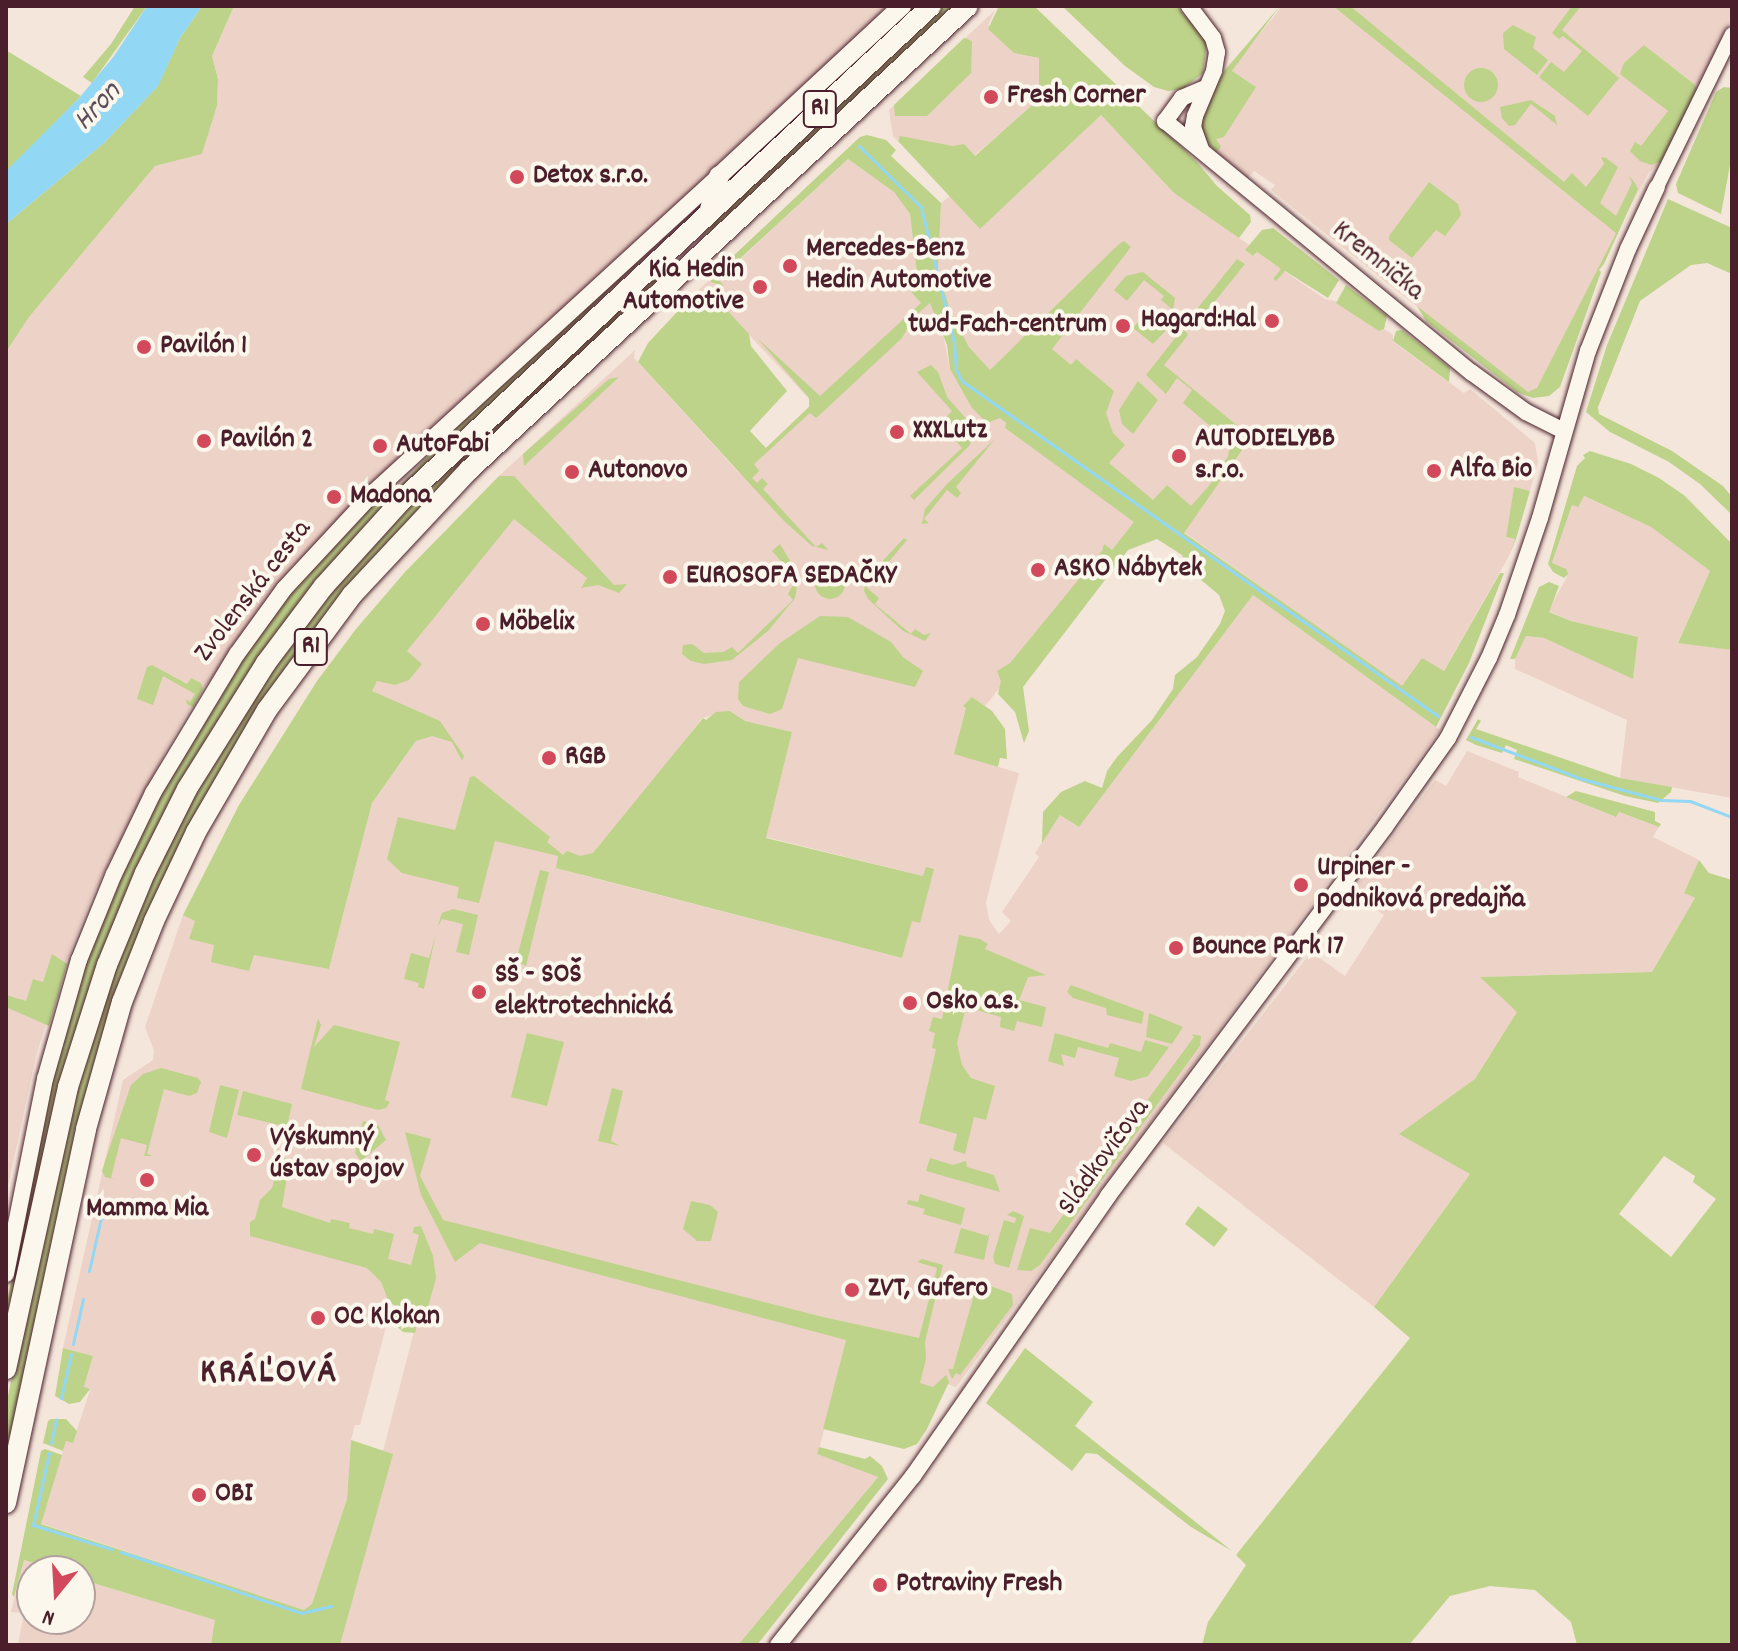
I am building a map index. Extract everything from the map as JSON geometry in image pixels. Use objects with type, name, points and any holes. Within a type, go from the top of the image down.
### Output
[{"type":"highway","name":"R1","points":[[6,1369],[57,1130],[89,1017],[145,873],[212,747],[288,633],[361,543],[452,452],[931,6]]},
{"type":"highway","name":"R1","points":[[6,1503],[86,1129],[122,1002],[154,921],[196,832],[267,710],[352,595],[460,480],[968,6]]},
{"type":"highway","points":[[709,213],[719,176]]},
{"type":"main road","name":"Zvolenská cesta","points":[[6,1274],[45,1079],[79,960],[114,874],[153,793],[237,654],[284,589],[376,490],[902,6]]},
{"type":"main road","points":[[1189,6],[1215,45],[1216,64],[1198,101],[1193,127],[1204,155]]},
{"type":"main road","name":"Kremnička","points":[[1205,88],[1182,98],[1165,121],[1471,372],[1526,412],[1564,431]]},
{"type":"main road","points":[[1564,431],[1607,299],[1657,187]]},
{"type":"main road","name":"Sládkovičova","points":[[778,1645],[938,1442],[1108,1196],[1422,777],[1469,699],[1497,641],[1523,571],[1564,431]]},
{"type":"street","points":[[1657,187],[1732,34]]},
{"type":"shaded area","points":[[234,6],[893,6],[689,202],[434,425],[201,690],[167,748],[94,892],[67,959],[37,1052],[6,1195],[6,352],[29,317],[155,166],[202,154],[217,106],[218,79],[212,56]]},
{"type":"shaded area","points":[[1282,6],[1732,6],[1732,18],[1698,91],[1694,84],[1644,45],[1682,122],[1663,161],[1649,172],[1537,389],[1528,392],[1519,388],[1271,190],[1275,185],[1254,171],[1247,178],[1216,153],[1210,108],[1237,63]]},
{"type":"shaded area","points":[[995,10],[988,25],[1014,53],[1039,58],[1039,91],[1031,106],[974,156],[953,146],[898,138],[898,141],[893,136],[889,110]]},
{"type":"shaded area","points":[[1101,115],[1174,193],[1249,245],[1245,250],[1254,256],[1257,252],[1281,269],[1273,279],[1276,281],[1284,271],[1379,331],[1384,329],[1393,335],[1393,342],[1464,393],[1470,389],[1535,443],[1538,462],[1530,491],[1514,488],[1506,537],[1515,539],[1509,556],[1443,672],[1402,687],[1184,532],[990,370],[969,347],[950,310],[938,270],[941,203],[950,196],[981,228]]},
{"type":"shaded area","points":[[848,159],[894,192],[910,214],[918,282],[911,292],[925,307],[930,302],[941,324],[950,369],[1006,423],[1005,428],[1135,522],[985,706],[972,697],[966,708],[955,754],[1019,773],[986,902],[989,920],[999,934],[1011,921],[1002,912],[1039,857],[1035,853],[1060,815],[1079,827],[1253,595],[1440,730],[956,1387],[942,1382],[933,1390],[917,1385],[846,1340],[818,1454],[878,1477],[738,1645],[340,1645],[392,1454],[383,1451],[426,1285],[369,1270],[381,1282],[388,1300],[386,1327],[360,1425],[355,1425],[351,1440],[347,1499],[312,1605],[304,1610],[40,1523],[66,1441],[73,1442],[90,1390],[84,1388],[93,1356],[63,1348],[123,1080],[153,1060],[154,1051],[145,1027],[183,915],[196,920],[190,938],[329,969],[372,803],[430,722],[355,691],[504,476],[499,476],[635,350],[634,358],[739,473],[813,403],[722,306],[715,311],[702,299],[691,297],[710,279],[723,285],[718,280]],"holes":[[[730,711],[745,721],[792,732],[766,837],[923,876],[902,958],[581,875],[702,718]]]},
{"type":"shaded area","points":[[1583,496],[1651,527],[1710,571],[1678,642],[1732,650],[1732,798],[1620,778],[1627,720],[1515,669],[1515,659],[1526,636],[1544,638],[1633,678],[1638,637],[1571,621],[1548,611],[1567,577],[1552,564],[1572,504]]},
{"type":"shaded area","points":[[1467,751],[1519,772],[1518,777],[1615,817],[1618,812],[1659,827],[1653,837],[1699,860],[1684,893],[1695,898],[1652,972],[1481,977],[1518,1012],[1475,1079],[1443,1106],[1470,1174],[1374,1307],[1163,1143],[1311,952],[1345,976],[1384,915],[1351,893],[1435,780],[1446,786]]},
{"type":"shaded area","points":[[96,1584],[216,1620],[211,1645],[18,1645],[20,1635],[96,1635]]},
{"type":"shaded area","points":[[16,1590],[16,1612],[11,1612]]},
{"type":"green space","points":[[135,6],[147,6],[92,83],[83,77],[111,44]]},
{"type":"green space","points":[[202,6],[234,6],[212,56],[218,79],[217,106],[202,154],[155,166],[29,317],[6,352],[6,224],[105,142],[157,87],[180,38]]},
{"type":"green space","points":[[941,6],[958,6],[725,222],[702,236],[717,215]]},
{"type":"green space","points":[[999,6],[1034,6],[1197,162],[1217,186],[1250,215],[1251,222],[1239,238],[1174,193],[1101,115],[980,229],[898,141],[900,136],[953,146],[964,144],[975,156],[1031,106],[1039,91],[1039,58],[1014,53],[988,29]]},
{"type":"green space","points":[[1062,6],[1177,6],[1207,42],[1203,73],[1183,89],[1168,91],[1154,87],[1125,66]]},
{"type":"green space","points":[[1280,6],[1232,71],[1256,87],[1224,137],[1216,139],[1221,147],[1216,153],[1204,138],[1201,125],[1204,111],[1224,71]]},
{"type":"green space","points":[[1333,6],[1350,6],[1564,182],[1572,173],[1586,187],[1604,164],[1601,157],[1606,158],[1618,167],[1600,203],[1616,216],[1632,183],[1629,176],[1635,183],[1638,189],[1599,270],[1601,272],[1560,387],[1549,396],[1533,398],[1517,392],[1426,321],[1417,306],[1528,392],[1537,388],[1616,233]]},
{"type":"green space","points":[[1572,6],[1581,6],[1562,30],[1619,78],[1588,116],[1539,77],[1551,62],[1564,72],[1582,51],[1563,36],[1559,39],[1552,33]]},
{"type":"green space","points":[[1513,25],[1536,37],[1533,48],[1548,60],[1537,75],[1504,49],[1503,33]]},
{"type":"green space","points":[[964,38],[972,41],[971,73],[927,116],[895,116],[894,105]]},
{"type":"green space","points":[[1644,45],[1694,84],[1698,91],[1663,161],[1651,165],[1640,161],[1630,151],[1635,142],[1641,146],[1668,111],[1620,74],[1624,63]]},
{"type":"green space","points":[[6,53],[81,96],[6,173]]},
{"type":"green space","points":[[1481,68],[1493,73],[1498,85],[1493,97],[1481,102],[1469,97],[1464,85],[1469,73]]},
{"type":"green space","points":[[1724,87],[1732,88],[1732,154],[1721,214],[1678,193],[1676,184],[1716,92]]},
{"type":"green space","points":[[1531,100],[1555,116],[1557,125],[1531,104],[1515,125],[1509,126],[1502,118],[1500,107]]},
{"type":"green space","points":[[867,135],[886,140],[896,150],[891,156],[941,203],[938,270],[950,310],[969,347],[990,370],[1118,245],[1124,241],[1131,247],[1052,349],[1071,365],[1076,359],[1114,391],[1106,413],[1113,433],[1125,445],[1109,463],[1153,500],[1167,485],[1191,506],[1221,472],[1218,469],[1228,457],[1230,443],[1183,403],[1192,390],[1177,378],[1166,394],[1146,375],[1183,328],[1188,335],[1164,365],[1251,437],[1184,533],[1402,686],[1422,658],[1444,671],[1500,573],[1504,573],[1469,663],[1436,727],[1253,595],[1079,827],[1060,815],[1042,843],[1043,812],[1061,792],[1085,781],[1102,788],[1107,771],[1117,757],[1152,720],[1173,689],[1175,675],[1197,657],[1220,624],[1225,611],[1219,595],[1188,569],[1182,555],[1157,539],[1128,550],[1023,687],[1029,731],[1024,743],[1015,712],[998,694],[1001,681],[997,671],[1010,663],[1102,551],[1104,544],[1112,550],[1134,522],[1005,428],[1006,423],[1000,418],[987,423],[972,408],[950,369],[947,345],[930,303],[915,316],[902,338],[825,410],[816,418],[810,413],[754,464],[759,471],[752,478],[757,483],[762,478],[768,484],[763,489],[816,547],[784,521],[638,362],[648,343],[691,297],[702,299],[715,311],[722,305],[749,334],[751,346],[787,391],[750,431],[766,448],[809,407],[809,398],[757,338],[820,396],[921,303],[911,292],[918,282],[910,214],[894,192],[848,159],[718,279],[724,286],[711,282],[712,276],[816,178],[860,137]]},
{"type":"green space","points":[[1429,182],[1458,204],[1461,215],[1445,236],[1436,230],[1412,258],[1389,240],[1389,236]]},
{"type":"green space","points":[[1668,199],[1732,228],[1732,274],[1707,263],[1691,265],[1640,301],[1598,407],[1599,414],[1672,451],[1723,486],[1732,497],[1732,515],[1700,484],[1669,462],[1610,432],[1586,412],[1607,345]]},
{"type":"green space","points":[[699,203],[532,366],[234,695],[208,737],[181,782],[92,980],[51,1121],[6,1327],[6,1307],[49,1088],[80,976],[112,895],[158,798],[253,642],[290,592],[370,504],[404,482],[453,429]]},
{"type":"green space","points":[[1273,228],[1339,280],[1328,298],[1285,271],[1276,281],[1273,279],[1281,269],[1257,252],[1253,256],[1245,250],[1262,230]]},
{"type":"green space","points":[[1237,259],[1245,264],[1199,321],[1193,314]]},
{"type":"green space","points":[[1143,272],[1175,298],[1173,310],[1161,300],[1164,296],[1144,280],[1127,301],[1114,290],[1126,276]]},
{"type":"green space","points":[[662,275],[643,298],[354,584],[145,925],[6,1471],[6,1405],[68,1118],[112,970],[182,814],[279,656],[382,531],[635,291]]},
{"type":"green space","points":[[1346,285],[1387,316],[1384,329],[1379,331],[1336,303]]},
{"type":"green space","points":[[1154,309],[1172,324],[1153,344],[1133,328],[1137,323],[1141,325]]},
{"type":"green space","points":[[1402,330],[1450,368],[1449,382],[1393,341],[1396,331]]},
{"type":"green space","points":[[931,365],[938,372],[947,397],[970,423],[972,433],[970,445],[914,500],[910,496],[962,448],[940,423],[952,411],[917,372]]},
{"type":"green space","points":[[619,377],[524,466],[523,454],[609,379]]},
{"type":"green space","points":[[1138,381],[1158,400],[1133,434],[1122,424],[1119,410]]},
{"type":"green space","points":[[995,439],[956,487],[961,493],[957,498],[947,490],[924,519],[929,523],[922,524],[925,509]]},
{"type":"green space","points":[[1590,451],[1631,464],[1659,478],[1685,496],[1732,544],[1732,650],[1678,643],[1710,571],[1651,527],[1584,496],[1578,507],[1572,505],[1552,563],[1566,569],[1568,574],[1564,578],[1553,572],[1548,564],[1577,466],[1585,458],[1583,455]]},
{"type":"green space","points":[[499,476],[514,476],[614,585],[627,584],[619,593],[598,585],[581,588],[587,578],[514,519],[407,651],[422,664],[409,680],[395,685],[377,681],[372,691],[440,721],[464,756],[462,761],[452,742],[432,736],[416,741],[372,803],[329,969],[254,955],[249,971],[211,962],[214,945],[189,939],[195,921],[183,915],[239,805],[317,681],[356,629],[405,572]]},
{"type":"green space","points":[[1514,487],[1530,491],[1516,539],[1509,556],[1515,539],[1506,537]]},
{"type":"green space","points":[[904,538],[907,540],[867,588],[879,598],[875,604],[911,634],[915,629],[924,635],[931,633],[925,641],[903,631],[868,599],[864,591],[866,579]]},
{"type":"green space","points":[[780,544],[798,574],[796,594],[794,600],[768,631],[732,660],[704,664],[691,661],[682,654],[683,645],[692,644],[704,653],[723,652],[732,647],[738,653],[793,600],[788,594],[794,583],[791,573],[772,551]]},
{"type":"green space","points":[[830,569],[840,574],[845,584],[840,594],[830,599],[820,594],[815,584],[820,574]]},
{"type":"green space","points":[[1549,582],[1559,586],[1549,612],[1571,621],[1638,637],[1633,679],[1544,638],[1526,636],[1515,659],[1510,659],[1539,587]]},
{"type":"green space","points":[[820,616],[848,617],[891,642],[903,657],[923,671],[915,687],[798,658],[782,709],[770,714],[743,706],[738,699],[739,682],[780,643]]},
{"type":"green space","points":[[152,665],[187,684],[191,678],[201,683],[203,689],[193,707],[187,704],[186,699],[190,702],[195,694],[163,676],[153,705],[137,699],[147,667]]},
{"type":"green space","points":[[972,697],[992,711],[1005,729],[1007,759],[1000,758],[998,767],[954,754],[966,708],[963,706]]},
{"type":"green space","points":[[730,711],[745,721],[792,732],[766,838],[923,876],[926,867],[934,869],[920,923],[912,921],[902,958],[556,868],[558,856],[495,841],[479,903],[457,898],[459,887],[402,873],[387,859],[398,817],[455,830],[470,777],[474,776],[550,837],[547,842],[563,855],[567,851],[580,856],[593,853],[703,718],[706,720],[716,712]]},
{"type":"green space","points":[[1478,719],[1481,721],[1476,729],[1620,778],[1672,787],[1671,792],[1658,803],[1625,796],[1514,759],[1517,750],[1506,745],[1502,753],[1476,745],[1466,740]]},
{"type":"green space","points":[[1576,791],[1655,812],[1655,821],[1661,824],[1659,827],[1619,812],[1616,817],[1566,797]]},
{"type":"green space","points":[[1699,860],[1709,873],[1732,880],[1732,1645],[1577,1645],[1571,1622],[1535,1590],[1490,1586],[1450,1596],[1409,1645],[1202,1645],[1208,1622],[1246,1565],[1236,1555],[1410,1338],[1374,1307],[1470,1174],[1399,1134],[1475,1079],[1517,1012],[1480,977],[1652,972],[1695,898],[1684,893]],"holes":[[[1664,1156],[1695,1176],[1693,1182],[1716,1199],[1671,1257],[1619,1214]]]},
{"type":"green space","points":[[540,870],[549,872],[526,966],[516,961]]},
{"type":"green space","points":[[453,909],[478,915],[469,955],[456,952],[463,924],[442,919],[437,928],[442,913]]},
{"type":"green space","points":[[436,933],[424,989],[418,987],[419,983],[404,979],[411,953],[429,958]]},
{"type":"green space","points":[[959,935],[980,939],[988,944],[985,949],[1046,975],[1028,977],[1019,1000],[1046,1007],[1042,1027],[1017,1021],[1014,1031],[1000,1027],[1001,1017],[966,1007],[957,1043],[962,1065],[971,1078],[995,1086],[986,1120],[974,1117],[965,1154],[953,1150],[957,1134],[919,1123],[936,1049],[932,1048],[935,1033],[929,1031],[933,1017],[942,1019]]},
{"type":"green space","points":[[52,954],[67,964],[49,1026],[6,1007],[6,995],[26,1001],[33,979],[43,982]]},
{"type":"green space","points":[[1071,985],[1144,1012],[1142,1024],[1107,1015],[1106,1008],[1073,998],[1067,992]]},
{"type":"green space","points":[[1149,1013],[1183,1027],[1172,1044],[1146,1037]]},
{"type":"green space","points":[[318,1018],[321,1025],[314,1047],[334,1025],[400,1042],[385,1100],[390,1102],[386,1108],[378,1110],[301,1089]]},
{"type":"green space","points":[[527,1033],[564,1042],[547,1106],[511,1097]]},
{"type":"green space","points":[[1055,1033],[1108,1048],[1110,1043],[1141,1052],[1145,1040],[1169,1047],[1148,1076],[1131,1081],[1114,1076],[1119,1058],[1078,1047],[1075,1058],[1061,1054],[1064,1066],[1048,1061]]},
{"type":"green space","points":[[1192,1034],[1201,1036],[1200,1046],[1040,1265],[1031,1271],[1017,1270],[1030,1228],[1050,1233],[1119,1139],[1111,1137],[1129,1113],[1135,1117],[1194,1037]]},
{"type":"green space","points":[[161,1068],[198,1078],[201,1082],[197,1093],[189,1096],[164,1089],[147,1154],[153,1156],[144,1156],[147,1145],[121,1138],[111,1178],[118,1180],[105,1177],[102,1171],[131,1085],[143,1074]]},
{"type":"green space","points":[[220,1085],[239,1090],[227,1138],[209,1132]]},
{"type":"green space","points":[[612,1088],[623,1091],[611,1141],[620,1146],[598,1141]]},
{"type":"green space","points":[[243,1091],[292,1104],[287,1127],[237,1115]]},
{"type":"green space","points":[[363,1121],[378,1125],[386,1140],[361,1161],[355,1153]]},
{"type":"green space","points":[[405,1132],[431,1139],[420,1176],[443,1220],[823,1317],[919,1338],[937,1268],[917,1262],[922,1259],[943,1265],[925,1342],[926,1359],[920,1383],[933,1387],[946,1375],[949,1382],[927,1429],[917,1444],[904,1449],[823,1429],[846,1340],[480,1243],[455,1262],[421,1195]]},
{"type":"green space","points":[[280,1157],[290,1159],[282,1207],[330,1223],[331,1219],[350,1223],[349,1228],[373,1234],[374,1229],[394,1234],[388,1259],[411,1265],[419,1235],[413,1233],[414,1227],[421,1226],[433,1256],[436,1278],[423,1326],[417,1325],[415,1333],[403,1332],[392,1322],[396,1307],[388,1300],[381,1282],[367,1268],[250,1236],[250,1222],[255,1219],[260,1200],[272,1188]]},
{"type":"green space","points":[[930,1158],[953,1165],[966,1161],[967,1167],[994,1175],[1000,1192],[926,1171]]},
{"type":"green space","points":[[920,1194],[965,1208],[961,1225],[923,1214],[925,1209],[907,1204],[908,1200],[918,1202]]},
{"type":"green space","points":[[691,1201],[710,1205],[718,1212],[711,1241],[697,1241],[683,1229]]},
{"type":"green space","points":[[1198,1206],[1228,1229],[1214,1247],[1185,1224]]},
{"type":"green space","points":[[1013,1211],[1024,1216],[1009,1268],[995,1264],[993,1257],[1004,1220],[1015,1223],[1016,1218],[1007,1215]]},
{"type":"green space","points":[[961,1228],[988,1236],[990,1231],[984,1260],[954,1253]]},
{"type":"green space","points":[[985,1284],[1012,1294],[1013,1305],[960,1375],[956,1373],[952,1379],[948,1369],[953,1369],[975,1291],[971,1289]]},
{"type":"green space","points":[[63,1348],[93,1356],[84,1387],[90,1389],[80,1402],[69,1404],[55,1396]]},
{"type":"green space","points":[[1025,1348],[1093,1402],[1075,1426],[1232,1551],[1191,1527],[1097,1454],[1086,1453],[1072,1471],[986,1403]]},
{"type":"green space","points":[[51,1419],[66,1419],[77,1431],[73,1443],[66,1441],[63,1451],[43,1443]]},
{"type":"green space","points":[[351,1440],[393,1454],[340,1645],[211,1645],[215,1620],[96,1584],[96,1555],[20,1555],[41,1451],[45,1449],[62,1455],[41,1524],[304,1610],[312,1604],[347,1499]]},
{"type":"green space","points":[[819,1447],[865,1459],[870,1456],[882,1466],[888,1479],[757,1645],[738,1645],[878,1477],[817,1454]]},
{"type":"green space","points":[[16,1574],[14,1597],[12,1594]]},
{"type":"water","name":"Hron","points":[[147,6],[202,6],[180,38],[158,86],[105,142],[6,224],[6,171],[80,97],[114,56]]},
{"type":"waterway","points":[[859,146],[921,207],[954,342],[956,370],[962,381],[1438,716]]},
{"type":"waterway","points":[[1471,737],[1582,779],[1661,800],[1690,801],[1732,817]]},
{"type":"waterway","points":[[89,1271],[105,1200]]},
{"type":"waterway","points":[[73,1344],[83,1299]]},
{"type":"waterway","points":[[61,1398],[71,1354]]},
{"type":"waterway","points":[[51,1443],[56,1420]]},
{"type":"waterway","points":[[49,1453],[33,1525],[111,1549]]},
{"type":"waterway","points":[[121,1552],[301,1613],[331,1606]]},
{"type":"place","name":"Fresh Corner","points":[[991,97]]},
{"type":"place","name":"Detox s.r.o.","points":[[517,177]]},
{"type":"place","name":"Mercedes-Benz Hedin Automotive","points":[[790,266]]},
{"type":"place","name":"Kia Hedin Automotive","points":[[760,287]]},
{"type":"place","name":"Hagard:Hal","points":[[1272,321]]},
{"type":"place","name":"twd-Fach-centrum","points":[[1123,326]]},
{"type":"place","name":"Pavilón 1","points":[[144,347]]},
{"type":"place","name":"XXXLutz","points":[[897,432]]},
{"type":"place","name":"Pavilón 2","points":[[204,441]]},
{"type":"place","name":"AutoFabi","points":[[380,446]]},
{"type":"place","name":"AUTODIELYBB s.r.o.","points":[[1179,456]]},
{"type":"place","name":"Alfa Bio","points":[[1434,471]]},
{"type":"place","name":"Autonovo","points":[[572,472]]},
{"type":"place","name":"Madona","points":[[334,497]]},
{"type":"place","name":"ASKO Nábytek","points":[[1038,570]]},
{"type":"place","name":"EUROSOFA SEDAČKY","points":[[670,577]]},
{"type":"place","name":"Möbelix","points":[[483,624]]},
{"type":"place","name":"RGB","points":[[549,758]]},
{"type":"place","name":"Urpiner - podniková predajňa","points":[[1301,885]]},
{"type":"place","name":"Bounce Park 17","points":[[1176,948]]},
{"type":"place","name":"SŠ - SOŠ elektrotechnická","points":[[479,992]]},
{"type":"place","name":"Osko a.s.","points":[[910,1003]]},
{"type":"place","name":"Výskumný ústav spojov","points":[[254,1155]]},
{"type":"place","name":"Mamma Mia","points":[[147,1180]]},
{"type":"place","name":"ZVT, Gufero","points":[[852,1290]]},
{"type":"place","name":"OC Klokan","points":[[318,1318]]},
{"type":"place","name":"OBI","points":[[199,1495]]},
{"type":"place","name":"Potraviny Fresh","points":[[880,1585]]},
{"type":"district","name":"KRÁĽOVÁ","points":[[269,1375]]}]
